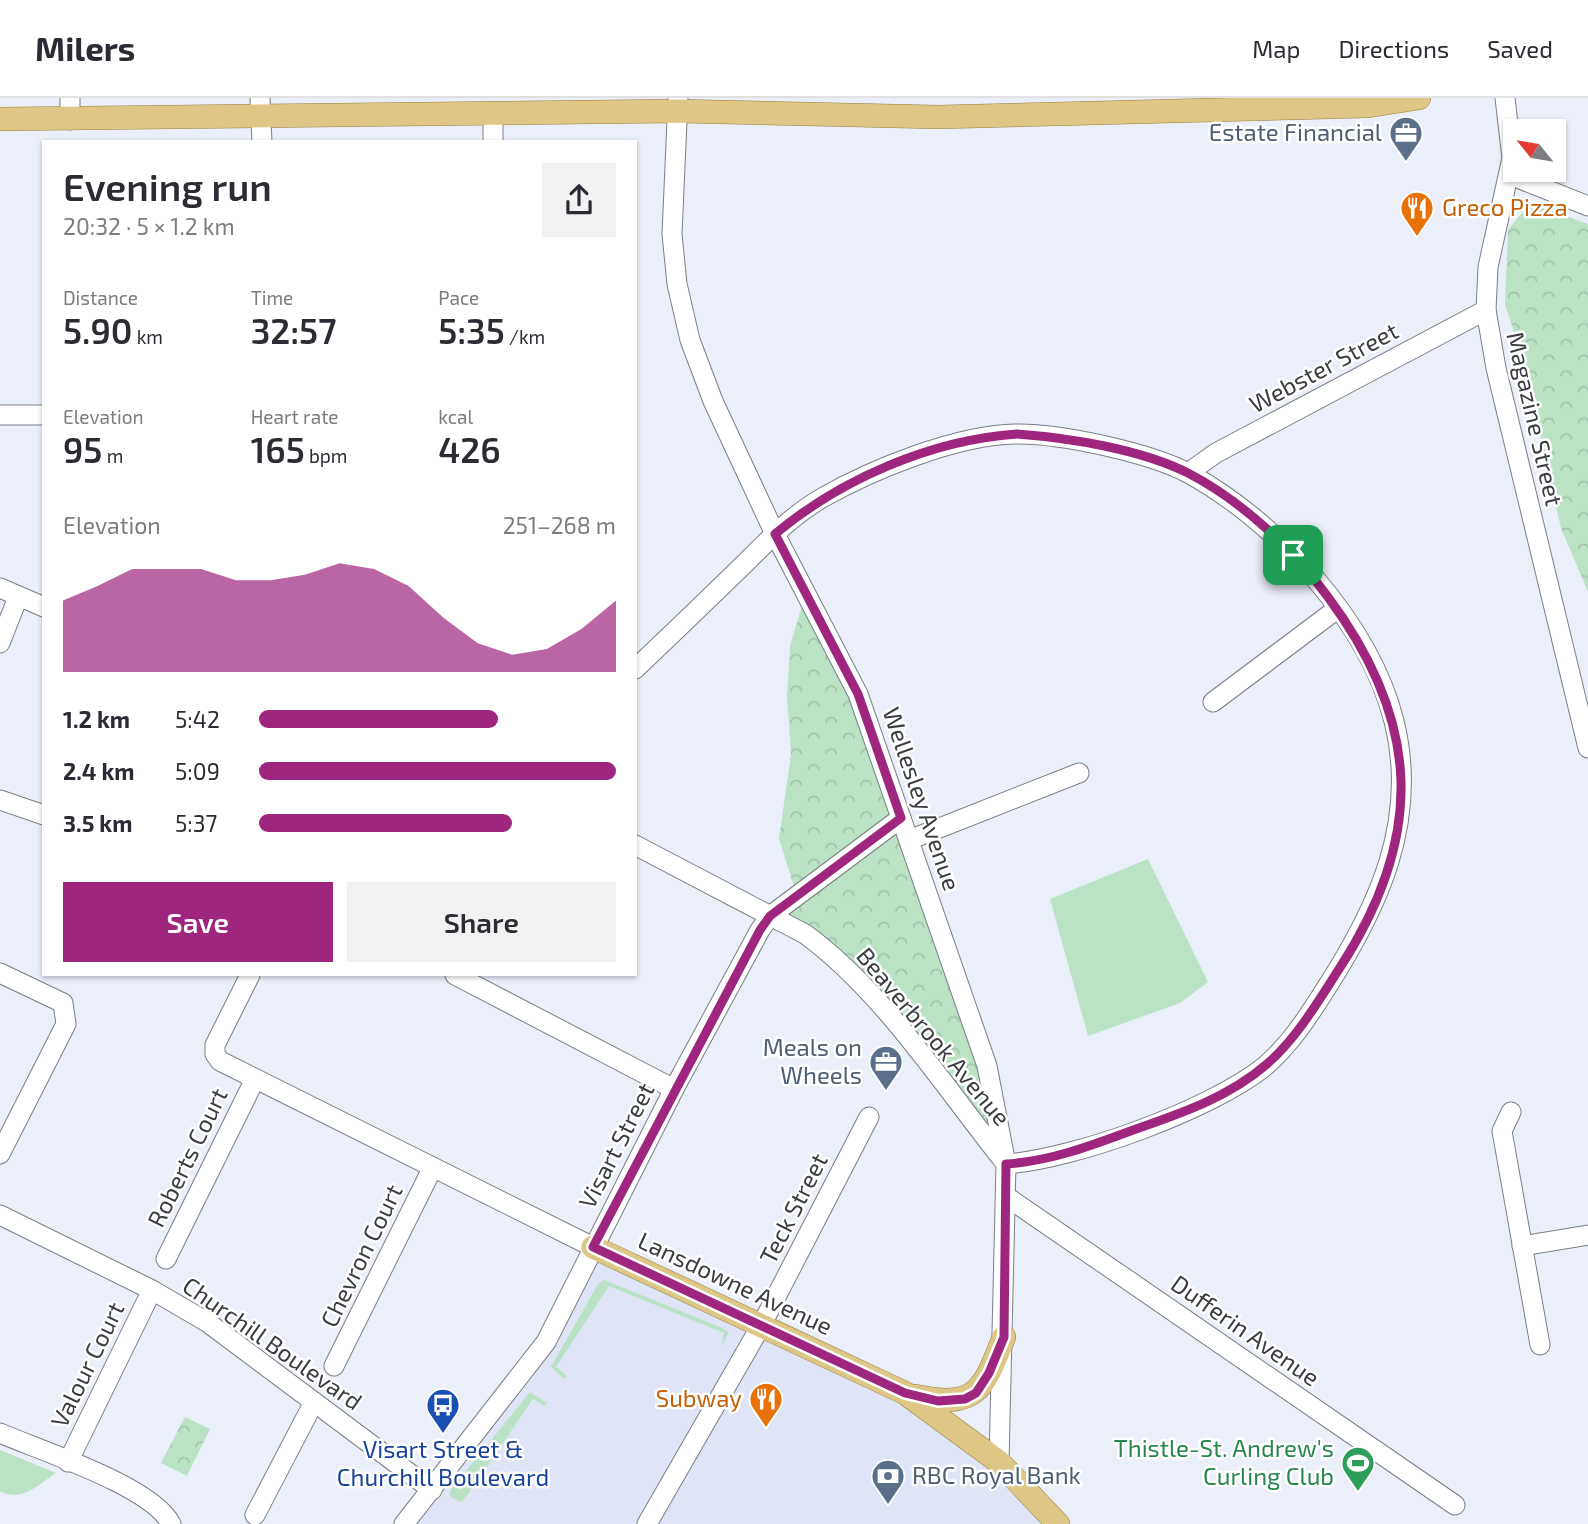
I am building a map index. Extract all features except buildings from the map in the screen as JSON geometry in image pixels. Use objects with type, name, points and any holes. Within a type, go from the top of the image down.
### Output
[{"type":"main road","points":[[1294,107],[1323,98]]},
{"type":"main road","points":[[0,119],[70,109],[453,107],[493,116],[677,105],[938,117],[1368,106],[1419,98]]},
{"type":"main road","name":"Lansdowne Avenue","points":[[593,1247],[905,1393],[999,1462],[1058,1524]]},
{"type":"main road","points":[[905,1393],[938,1401],[965,1399],[976,1393],[986,1379],[1004,1337]]},
{"type":"street","name":"Magazine Street","points":[[1505,98],[1507,119]]},
{"type":"street","name":"Wellesley Avenue","points":[[677,105],[673,234],[683,316],[713,401],[775,534],[858,694],[986,1066],[1006,1164],[999,1462]]},
{"type":"street","points":[[261,108],[262,140]]},
{"type":"street","points":[[493,116],[493,140]]},
{"type":"street","name":"Magazine Street","points":[[1508,182],[1491,249],[1486,310],[1499,381],[1588,748]]},
{"type":"street","points":[[1528,182],[1588,206]]},
{"type":"street","name":"Webster Street","points":[[1188,473],[1216,453],[1486,310]]},
{"type":"street","points":[[0,415],[42,415]]},
{"type":"street","points":[[637,667],[775,534],[820,500],[843,487],[930,451],[982,436],[1017,434],[1076,441],[1146,458],[1188,473],[1265,527],[1314,577],[1376,672],[1394,718],[1401,773],[1397,830],[1373,911],[1350,952],[1281,1050],[1267,1064],[1225,1093],[1196,1108],[1040,1162],[1006,1164]]},
{"type":"street","points":[[0,643],[9,593],[42,606]]},
{"type":"street","points":[[1213,702],[1337,609]]},
{"type":"street","points":[[909,840],[1080,773]]},
{"type":"street","points":[[0,800],[42,814]]},
{"type":"street","name":"Visart Street","points":[[404,1524],[545,1342],[749,947],[770,916],[901,818]]},
{"type":"street","name":"Beaverbrook Avenue","points":[[637,846],[805,934],[827,950],[863,984],[1006,1164]]},
{"type":"street","points":[[0,973],[63,1003],[66,1024],[0,1154]]},
{"type":"street","name":"Lansdowne Avenue","points":[[249,976],[217,1040],[215,1054],[220,1061],[593,1247]]},
{"type":"street","points":[[457,976],[674,1089]]},
{"type":"street","name":"Roberts Court","points":[[166,1259],[255,1079]]},
{"type":"street","points":[[1511,1112],[1502,1131],[1540,1345]]},
{"type":"street","name":"Teck Street","points":[[647,1524],[762,1324],[869,1117]]},
{"type":"street","name":"Chevron Court","points":[[334,1366],[433,1167]]},
{"type":"street","name":"Dufferin Avenue","points":[[1007,1197],[1455,1505]]},
{"type":"street","name":"Churchill Boulevard","points":[[0,1215],[152,1290],[207,1322],[432,1490]]},
{"type":"street","points":[[1522,1246],[1588,1235]]},
{"type":"street","name":"Valour Court","points":[[68,1462],[152,1290]]},
{"type":"street","points":[[255,1515],[314,1402]]},
{"type":"street","points":[[0,1433],[145,1496],[165,1513],[171,1524]]},
{"type":"shaded area","points":[[593,1247],[893,1387],[1058,1524],[404,1524],[526,1369]]},
{"type":"green space","points":[[1538,206],[1588,224],[1588,592],[1561,528],[1524,364],[1505,304],[1508,230],[1525,209]]},
{"type":"green space","points":[[806,592],[858,693],[987,1066],[1006,1164],[863,984],[770,916],[797,896],[779,839],[791,754],[787,696],[790,646]]},
{"type":"green space","points":[[1148,859],[1208,982],[1180,1003],[1088,1036],[1050,899]]},
{"type":"green space","points":[[604,1280],[729,1332],[721,1347],[724,1333],[609,1286],[556,1367],[567,1376],[564,1379],[551,1367],[598,1284]]},
{"type":"green space","points":[[530,1392],[547,1403],[544,1406],[533,1399],[464,1500],[459,1502],[450,1496],[450,1491]]},
{"type":"green space","points":[[185,1417],[210,1429],[187,1476],[161,1463]]},
{"type":"green space","points":[[0,1450],[56,1473],[22,1494],[0,1491]]},
{"type":"place","name":"Estate Financial","points":[[1406,163]]},
{"type":"place","name":"Greco Pizza","points":[[1417,238]]},
{"type":"place","name":"Meals on Wheels","points":[[886,1092]]},
{"type":"place","name":"Subway","points":[[766,1429]]},
{"type":"place","name":"Visart Street & Churchill Boulevard","points":[[443,1435]]},
{"type":"place","name":"Thistle-St. Andrew's Curling Club","points":[[1358,1493]]},
{"type":"place","name":"RBC Royal Bank","points":[[888,1506]]},
{"type":"route","points":[[1017,434],[1076,441],[1146,458],[1188,473],[1265,527],[1293,555],[1314,577],[1361,642],[1394,718],[1399,746],[1401,800],[1390,860],[1373,911],[1350,952],[1300,1027],[1267,1064],[1248,1078],[1196,1108],[1096,1144],[1040,1162],[1006,1164],[1004,1337],[989,1373],[976,1393],[965,1399],[938,1401],[905,1393],[593,1247],[749,947],[770,916],[901,818],[875,736],[858,694],[775,534],[798,515],[843,487],[930,451],[982,436],[1017,434]]}]
